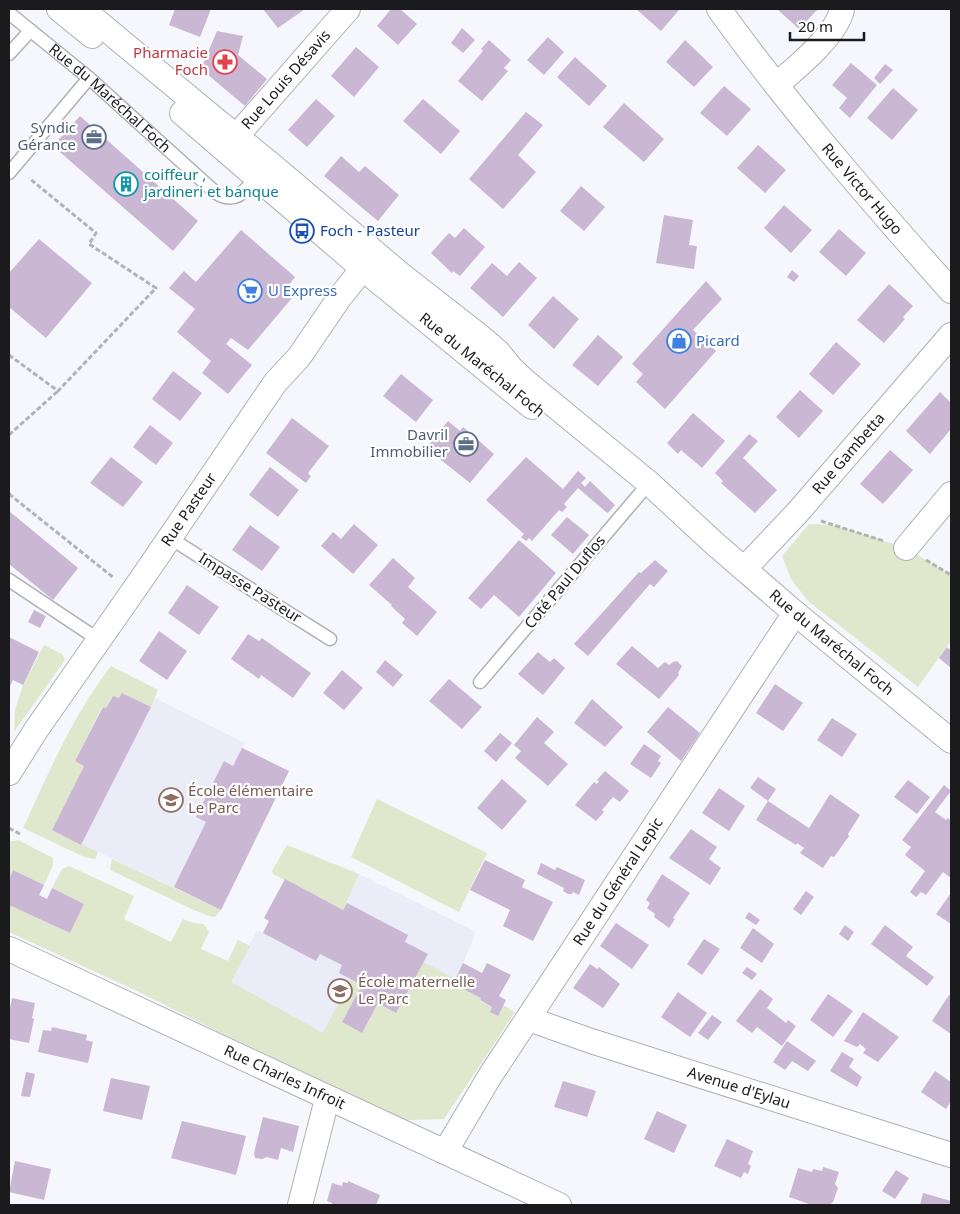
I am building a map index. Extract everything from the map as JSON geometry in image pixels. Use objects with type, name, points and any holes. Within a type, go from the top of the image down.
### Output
[{"type":"street","name":"Rue du Maréchal Foch","points":[[59,9],[262,169],[369,261],[482,338],[526,382],[645,488],[951,741]]},
{"type":"street","name":"Rue du Maréchal Foch","points":[[82,9],[230,143]]},
{"type":"street","name":"Rue Louis Désavis","points":[[230,143],[348,9]]},
{"type":"street","name":"Rue Victor Hugo","points":[[720,9],[776,85],[885,217],[951,291]]},
{"type":"street","points":[[776,85],[802,63],[828,34],[837,23],[842,9]]},
{"type":"street","name":"Rue Pasteur","points":[[9,773],[36,730],[275,383],[299,357],[369,261]]},
{"type":"street","name":"Rue Gambetta","points":[[744,569],[797,513],[951,335]]},
{"type":"street","points":[[906,548],[951,494]]},
{"type":"street","name":"Rue du Général Lepic","points":[[445,1152],[490,1076],[796,614]]},
{"type":"street","name":"Rue Charles Infroit","points":[[9,949],[559,1205]]},
{"type":"street","name":"Avenue d'Eylau","points":[[529,1019],[583,1039],[951,1155]]},
{"type":"street","points":[[300,1205],[325,1107],[329,1098]]},
{"type":"lane","name":"Rue du Maréchal Foch","points":[[9,13],[89,78],[216,193],[233,198],[238,196],[262,169]]},
{"type":"lane","points":[[9,54],[30,31]]},
{"type":"lane","points":[[12,170],[89,78]]},
{"type":"lane","name":"Coté Paul Duflos","points":[[480,682],[645,488]]},
{"type":"lane","name":"Impasse Pasteur","points":[[170,538],[330,639]]},
{"type":"lane","points":[[9,580],[99,640]]},
{"type":"path","points":[[9,435],[58,390],[156,288],[89,244],[96,233],[12,170]]},
{"type":"path","points":[[9,355],[58,390]]},
{"type":"path","points":[[9,494],[132,593]]},
{"type":"path","points":[[797,513],[906,548]]},
{"type":"path","points":[[9,828],[20,834]]},
{"type":"shaded area","name":"École élémentaire Le Parc","points":[[122,693],[151,707],[155,698],[245,743],[243,748],[289,771],[221,910],[52,830],[84,767],[75,761],[103,707],[106,708],[113,696]]},
{"type":"shaded area","name":"École maternelle Le Parc","points":[[359,874],[476,932],[453,984],[481,998],[480,1001],[492,1007],[490,1012],[515,1012],[444,1119],[406,1120],[299,1072],[198,1022],[238,940],[249,946],[257,930],[263,933],[269,921],[264,918],[285,879],[343,910]]},
{"type":"green space","points":[[809,524],[834,525],[906,548],[951,575],[951,641],[918,687],[808,601],[791,579],[782,556]]},
{"type":"green space","points":[[44,645],[62,654],[65,660],[14,732],[15,710],[23,685]]},
{"type":"green space","points":[[111,666],[158,690],[151,707],[122,693],[119,698],[112,696],[106,708],[102,707],[75,761],[84,766],[52,830],[98,852],[95,859],[84,857],[23,828],[73,724]]},
{"type":"green space","points":[[377,799],[487,853],[459,912],[351,857]]},
{"type":"green space","points":[[18,840],[53,858],[53,865],[44,885],[13,870],[9,880],[9,842]]},
{"type":"green space","points":[[287,845],[359,874],[343,910],[273,874],[272,871]]},
{"type":"green space","points":[[112,859],[221,910],[215,917],[196,911],[110,870]]},
{"type":"green space","points":[[69,866],[134,896],[124,919],[171,942],[183,919],[193,923],[204,924],[209,932],[201,949],[228,961],[238,940],[250,946],[231,982],[323,1033],[351,979],[362,985],[342,1022],[362,1033],[378,1003],[396,1013],[423,962],[456,979],[453,984],[481,998],[480,1001],[492,1007],[490,1012],[503,1005],[515,1012],[444,1119],[406,1120],[299,1072],[139,992],[9,932],[9,905],[70,933],[84,904],[52,888],[62,869]]},
{"type":"building","points":[[175,9],[211,9],[200,37],[169,25]]},
{"type":"building","points":[[263,9],[305,9],[278,28]]},
{"type":"building","points":[[391,9],[400,9],[417,24],[398,45],[377,26]]},
{"type":"building","points":[[636,9],[678,9],[679,10],[661,31]]},
{"type":"building","points":[[777,9],[818,9],[799,29]]},
{"type":"building","points":[[462,28],[475,40],[463,53],[451,43]]},
{"type":"building","name":"Pharmacie Foch","points":[[217,31],[243,36],[238,55],[267,79],[245,106],[201,69]]},
{"type":"building","points":[[548,37],[564,52],[544,75],[527,60]]},
{"type":"building","points":[[489,40],[511,60],[504,68],[508,71],[482,101],[458,81],[483,51],[481,49]]},
{"type":"building","points":[[685,40],[713,67],[694,87],[666,62]]},
{"type":"building","points":[[356,47],[379,67],[354,97],[331,76]]},
{"type":"building","points":[[575,57],[607,86],[589,106],[557,77]]},
{"type":"building","points":[[851,63],[877,85],[850,118],[839,108],[847,98],[832,85]]},
{"type":"building","points":[[885,64],[893,70],[880,84],[874,78]]},
{"type":"building","points":[[724,86],[751,109],[727,136],[700,113]]},
{"type":"building","points":[[893,88],[918,110],[892,140],[867,118]]},
{"type":"building","points":[[316,99],[335,116],[307,147],[288,130]]},
{"type":"building","points":[[423,99],[460,131],[441,154],[403,121]]},
{"type":"building","points":[[624,103],[664,139],[644,162],[603,127]]},
{"type":"building","points":[[526,112],[543,125],[518,155],[536,172],[503,209],[469,179]]},
{"type":"building","name":"coiffeur , jardineri et banque","points":[[80,116],[198,221],[173,251],[53,146]]},
{"type":"building","points":[[758,145],[786,170],[765,193],[737,168]]},
{"type":"building","points":[[341,156],[359,172],[365,166],[399,195],[378,221],[324,176]]},
{"type":"building","points":[[581,186],[605,207],[584,231],[560,211]]},
{"type":"building","points":[[784,205],[812,230],[791,253],[764,228]]},
{"type":"building","points":[[664,215],[693,220],[689,245],[697,246],[694,269],[656,263]]},
{"type":"building","points":[[464,228],[485,247],[460,276],[453,271],[452,273],[431,253],[449,233],[455,238]]},
{"type":"building","points":[[839,229],[866,253],[846,276],[819,252]]},
{"type":"building","name":"U Express","points":[[241,230],[295,277],[289,285],[297,292],[248,350],[231,338],[226,344],[252,365],[228,394],[202,373],[211,361],[177,332],[195,309],[169,288],[184,271],[196,282]]},
{"type":"building","points":[[39,239],[92,283],[46,338],[9,307],[9,273]]},
{"type":"building","points":[[519,262],[537,278],[503,317],[470,288],[492,263],[507,276]]},
{"type":"building","points":[[792,270],[799,276],[794,282],[787,277]]},
{"type":"building","name":"Picard","points":[[706,281],[722,299],[693,330],[716,351],[665,409],[636,382],[643,374],[632,364]]},
{"type":"building","points":[[889,284],[913,306],[903,317],[905,319],[884,343],[857,320]]},
{"type":"building","points":[[553,296],[579,319],[554,349],[528,325]]},
{"type":"building","points":[[598,335],[623,357],[598,386],[572,365]]},
{"type":"building","points":[[836,342],[861,364],[833,395],[809,374]]},
{"type":"building","points":[[173,371],[202,393],[180,421],[152,399]]},
{"type":"building","points":[[401,374],[433,400],[416,422],[383,396]]},
{"type":"building","points":[[800,390],[823,411],[799,438],[776,417]]},
{"type":"building","points":[[940,392],[951,403],[951,429],[930,454],[906,431]]},
{"type":"building","points":[[693,413],[725,441],[702,468],[681,450],[678,454],[667,443]]},
{"type":"building","points":[[292,418],[329,446],[308,473],[311,476],[306,483],[266,453]]},
{"type":"building","points":[[448,421],[460,431],[463,427],[494,454],[470,483],[426,448]]},
{"type":"building","points":[[150,425],[173,443],[156,465],[133,447]]},
{"type":"building","points":[[749,434],[758,441],[743,458],[777,490],[755,513],[721,483],[723,481],[715,473]]},
{"type":"building","points":[[890,450],[913,470],[883,504],[860,484]]},
{"type":"building","points":[[111,457],[143,482],[123,507],[90,483]]},
{"type":"building","points":[[526,457],[563,489],[578,471],[586,478],[581,483],[585,487],[590,481],[615,505],[608,513],[578,488],[564,504],[567,507],[562,512],[559,510],[532,541],[529,538],[526,541],[521,537],[524,534],[486,500]]},
{"type":"building","points":[[270,467],[299,490],[278,517],[249,495]]},
{"type":"building","points":[[9,511],[78,568],[53,600],[9,564]]},
{"type":"building","points":[[567,517],[589,535],[573,554],[551,535]]},
{"type":"building","points":[[354,524],[378,545],[353,574],[321,546],[333,532],[341,539]]},
{"type":"building","points":[[250,525],[280,547],[262,571],[232,550]]},
{"type":"building","points":[[519,540],[556,573],[519,617],[494,595],[481,609],[468,598]]},
{"type":"building","points":[[393,558],[415,578],[408,587],[437,612],[417,636],[402,623],[405,619],[392,605],[369,585]]},
{"type":"building","points":[[655,560],[668,571],[654,587],[650,584],[588,656],[574,644],[639,572],[641,573]]},
{"type":"building","points":[[187,585],[219,607],[199,635],[168,613]]},
{"type":"building","points":[[34,610],[46,616],[40,628],[28,622]]},
{"type":"building","points":[[159,631],[187,651],[167,680],[139,661]]},
{"type":"building","points":[[248,634],[259,641],[262,638],[311,673],[293,698],[261,675],[259,679],[231,659]]},
{"type":"building","points":[[9,637],[39,652],[23,685],[13,680],[9,688]]},
{"type":"building","points":[[632,646],[658,668],[665,662],[669,665],[677,661],[682,666],[678,673],[679,675],[659,699],[616,664]]},
{"type":"building","points":[[947,647],[951,651],[951,668],[939,658]]},
{"type":"building","points":[[538,652],[550,662],[554,658],[565,668],[543,695],[518,674]]},
{"type":"building","points":[[385,660],[403,675],[393,687],[376,672]]},
{"type":"building","points":[[342,670],[363,688],[344,710],[323,693]]},
{"type":"building","points":[[449,679],[482,707],[462,729],[429,701]]},
{"type":"building","points":[[775,684],[803,703],[783,731],[756,713]]},
{"type":"building","points":[[122,693],[151,707],[81,845],[52,830],[84,766],[75,761],[103,707],[106,708],[113,696],[119,698]]},
{"type":"building","points":[[592,699],[623,727],[605,747],[574,723]]},
{"type":"building","points":[[668,707],[700,733],[681,761],[647,732]]},
{"type":"building","points":[[537,717],[554,732],[544,743],[568,764],[548,786],[515,758],[521,751],[514,745]]},
{"type":"building","points":[[832,718],[857,734],[842,757],[817,740]]},
{"type":"building","points":[[500,733],[512,743],[496,762],[484,751]]},
{"type":"building","points":[[644,744],[661,756],[658,761],[661,763],[651,778],[630,764]]},
{"type":"building","points":[[242,748],[289,771],[221,910],[174,887],[206,822],[196,817],[224,761],[233,766]]},
{"type":"building","points":[[605,771],[629,791],[620,802],[613,797],[596,821],[575,805],[594,782],[597,784],[599,781],[597,780]]},
{"type":"building","points":[[758,777],[776,789],[768,801],[750,788]]},
{"type":"building","points":[[502,779],[527,801],[502,830],[477,808]]},
{"type":"building","points":[[908,780],[930,797],[917,814],[894,797]]},
{"type":"building","points":[[944,785],[951,791],[935,812],[946,820],[948,818],[951,821],[951,878],[943,872],[926,895],[921,892],[916,897],[910,892],[925,871],[905,855],[911,847],[902,840]]},
{"type":"building","points":[[719,788],[745,806],[729,831],[702,813]]},
{"type":"building","points":[[830,794],[860,815],[848,834],[849,836],[834,857],[831,856],[823,868],[800,853],[804,848],[756,820],[768,801],[809,828]]},
{"type":"building","points":[[691,829],[717,847],[709,859],[721,868],[710,885],[669,858]]},
{"type":"building","points":[[485,860],[525,880],[522,887],[553,902],[533,941],[503,926],[510,910],[470,890]]},
{"type":"building","points":[[541,863],[555,870],[557,867],[585,880],[579,895],[573,892],[568,894],[563,891],[564,888],[537,874]]},
{"type":"building","points":[[13,870],[44,885],[39,895],[47,899],[52,888],[84,904],[70,933],[9,905],[9,880]]},
{"type":"building","points":[[662,874],[690,893],[673,918],[675,919],[669,928],[654,917],[655,914],[647,908],[650,903],[646,900]]},
{"type":"building","points":[[285,879],[343,910],[347,903],[408,935],[405,942],[428,954],[396,1013],[378,1003],[362,1033],[342,1022],[362,985],[339,973],[342,965],[320,954],[316,961],[263,933],[269,921],[264,918]]},
{"type":"building","points":[[806,891],[814,897],[801,915],[793,909]]},
{"type":"building","points":[[951,893],[951,924],[936,914]]},
{"type":"building","points":[[749,912],[760,920],[756,925],[745,918]]},
{"type":"building","points":[[616,923],[649,945],[632,969],[600,946]]},
{"type":"building","points":[[845,925],[854,932],[848,941],[839,934]]},
{"type":"building","points":[[885,925],[913,947],[906,956],[934,977],[927,986],[871,944]]},
{"type":"building","points":[[753,928],[774,944],[762,963],[740,948]]},
{"type":"building","points":[[704,939],[720,949],[702,975],[687,964]]},
{"type":"building","points":[[463,963],[482,973],[487,963],[511,975],[499,996],[506,1000],[498,1016],[490,1012],[492,1007],[480,1000],[481,998],[453,984]]},
{"type":"building","points":[[590,964],[597,969],[599,967],[620,984],[603,1008],[573,988]]},
{"type":"building","points":[[747,967],[757,974],[752,980],[742,973]]},
{"type":"building","points":[[760,989],[773,999],[767,1008],[786,1023],[788,1020],[796,1026],[782,1046],[757,1027],[752,1033],[736,1021]]},
{"type":"building","points":[[678,992],[707,1013],[690,1037],[661,1017]]},
{"type":"building","points":[[828,994],[853,1011],[833,1037],[810,1020]]},
{"type":"building","points":[[949,995],[951,996],[951,1034],[932,1021]]},
{"type":"building","points":[[12,998],[35,1003],[29,1043],[9,1039],[9,1013]]},
{"type":"building","points":[[863,1012],[899,1037],[878,1062],[863,1053],[866,1049],[860,1044],[857,1047],[844,1041]]},
{"type":"building","points":[[712,1015],[722,1022],[708,1040],[698,1033]]},
{"type":"building","points":[[52,1027],[87,1035],[86,1040],[93,1042],[88,1063],[38,1052],[43,1030],[51,1031]]},
{"type":"building","points":[[787,1041],[816,1061],[808,1071],[792,1061],[785,1070],[773,1062]]},
{"type":"building","points":[[842,1052],[854,1059],[849,1067],[862,1077],[857,1087],[830,1071]]},
{"type":"building","points":[[935,1071],[951,1082],[951,1101],[946,1109],[921,1092]]},
{"type":"building","points":[[26,1072],[35,1074],[30,1097],[21,1096]]},
{"type":"building","points":[[111,1078],[150,1086],[142,1120],[103,1111]]},
{"type":"building","points":[[563,1081],[596,1091],[587,1117],[554,1107]]},
{"type":"building","points":[[657,1111],[687,1125],[674,1153],[644,1139]]},
{"type":"building","points":[[263,1117],[299,1126],[293,1152],[281,1148],[278,1160],[267,1157],[262,1159],[255,1158],[254,1153]]},
{"type":"building","points":[[182,1121],[246,1136],[236,1175],[171,1158]]},
{"type":"building","points":[[727,1139],[753,1151],[748,1164],[751,1166],[748,1174],[744,1172],[741,1178],[714,1166]]},
{"type":"building","points":[[15,1161],[51,1169],[44,1200],[9,1192]]},
{"type":"building","points":[[823,1167],[839,1172],[835,1184],[838,1188],[833,1202],[829,1205],[812,1205],[789,1197],[798,1168],[812,1172],[813,1169],[822,1171]]},
{"type":"building","points":[[896,1170],[909,1178],[895,1199],[882,1191]]},
{"type":"building","points":[[348,1181],[380,1195],[376,1205],[332,1205],[332,1203],[327,1201],[332,1183],[342,1186],[343,1182],[348,1183]]},
{"type":"building","points":[[923,1193],[951,1201],[951,1205],[920,1205]]},
{"type":"place","name":"Pharmacie Foch","points":[[225,62]]},
{"type":"place","name":"Syndic Gérance","points":[[94,137]]},
{"type":"place","name":"coiffeur , jardineri et banque","points":[[126,184]]},
{"type":"place","name":"Foch - Pasteur","points":[[302,231]]},
{"type":"place","name":"U Express","points":[[250,291]]},
{"type":"place","name":"Picard","points":[[679,341]]},
{"type":"place","name":"Davril Immobilier","points":[[466,444]]},
{"type":"place","name":"École élémentaire Le Parc","points":[[171,800]]},
{"type":"place","name":"École maternelle Le Parc","points":[[340,991]]}]
